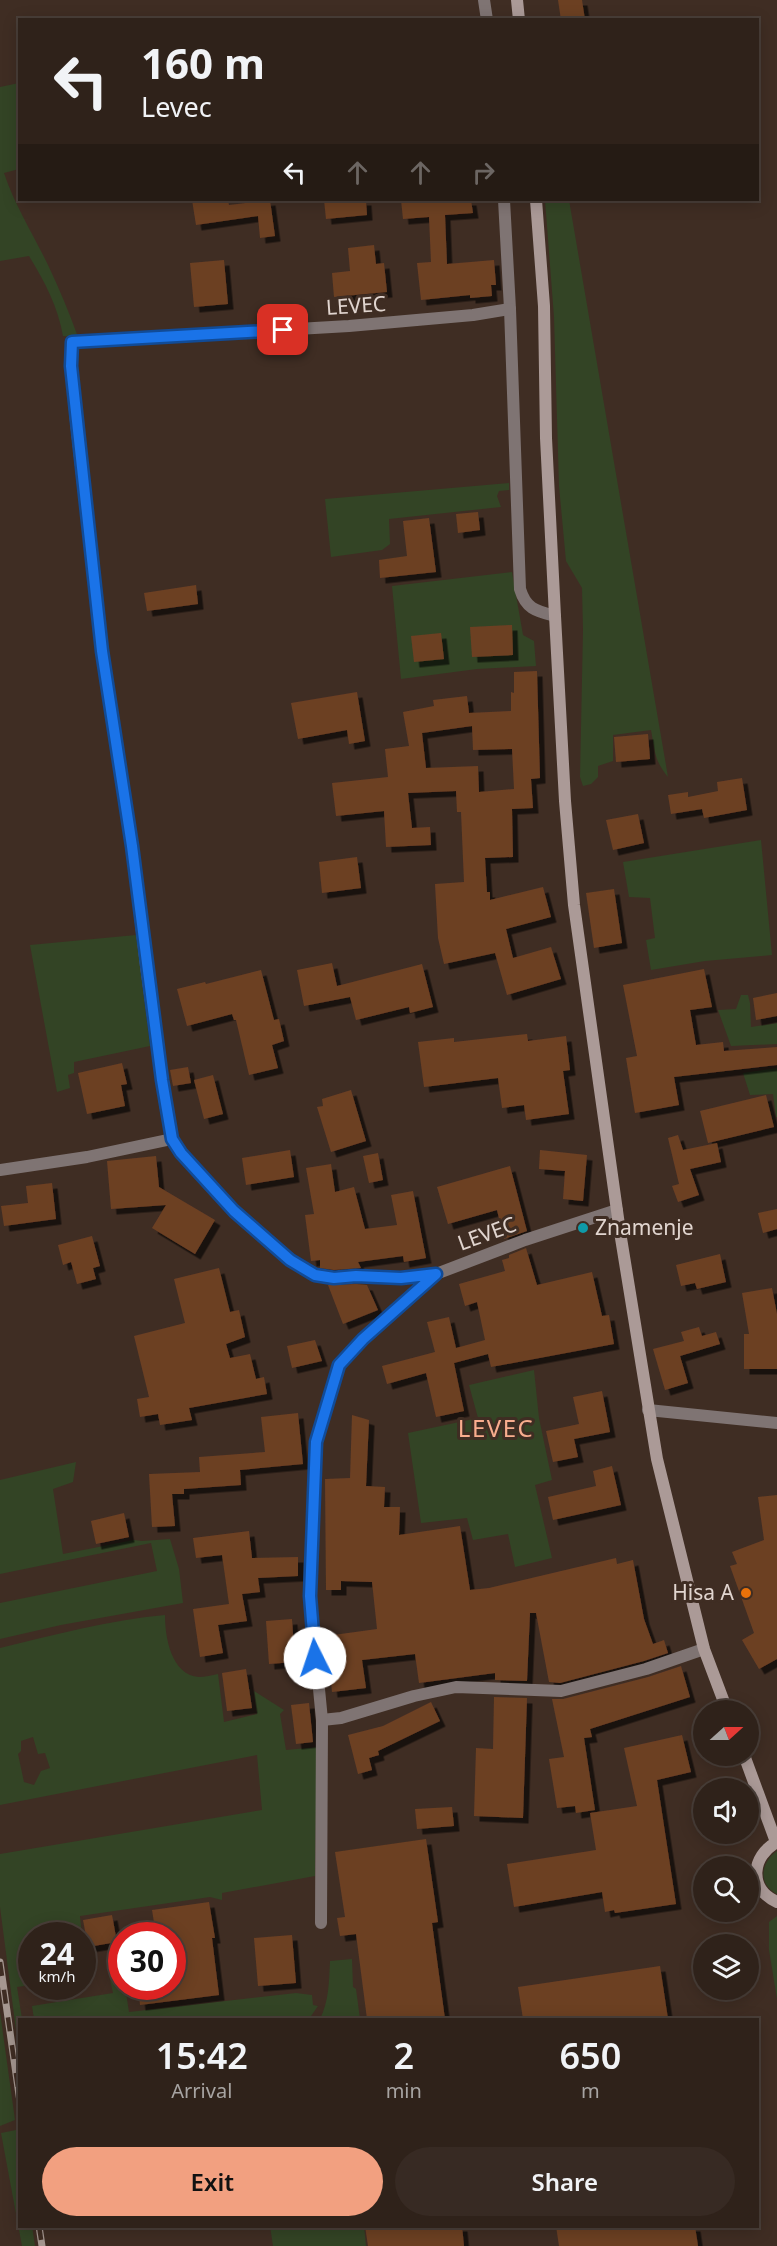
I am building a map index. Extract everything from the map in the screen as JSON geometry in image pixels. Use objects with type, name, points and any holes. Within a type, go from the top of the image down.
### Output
[{"type":"main road","points":[[517,0],[519,18]]},
{"type":"main road","points":[[536,201],[544,306],[546,438],[555,616],[565,801],[574,905],[648,1410],[672,1526],[704,1649],[723,1700]]},
{"type":"main road","points":[[748,1766],[777,1842],[758,1859],[756,1871],[758,1884],[765,1894],[777,1902]]},
{"type":"street","points":[[484,0],[487,18]]},
{"type":"street","points":[[504,201],[520,589],[523,601],[534,610],[555,616]]},
{"type":"street","name":"LEVEC","points":[[510,309],[473,315],[350,326],[72,342],[71,366],[76,422],[102,651],[132,846],[162,1080],[172,1139],[181,1153],[234,1211],[290,1260],[315,1275],[334,1278],[356,1276],[401,1278],[436,1274],[525,1240],[617,1210]]},
{"type":"street","points":[[0,1170],[87,1157],[172,1139]]},
{"type":"street","points":[[321,1923],[322,1720],[310,1596],[316,1442],[339,1365],[363,1339],[436,1274]]},
{"type":"street","points":[[648,1410],[777,1423]]},
{"type":"street","points":[[322,1720],[341,1718],[414,1696],[456,1687],[561,1691],[646,1669],[704,1649]]},
{"type":"green space","points":[[18,83],[18,169],[4,173],[56,282],[78,337],[63,336],[50,295],[29,256],[0,261],[0,87]]},
{"type":"green space","points":[[545,201],[569,201],[668,777],[654,750],[651,730],[613,735],[613,761],[598,766],[598,777],[591,784],[583,786],[580,777],[582,588],[566,561],[559,486],[554,317]]},
{"type":"green space","points":[[509,483],[509,490],[499,491],[497,496],[501,507],[389,519],[390,544],[382,550],[331,557],[325,499]]},
{"type":"green space","points":[[512,572],[523,635],[534,641],[536,666],[477,669],[401,679],[392,586]]},
{"type":"green space","points":[[761,840],[772,955],[705,961],[651,970],[646,940],[655,938],[650,898],[629,897],[623,862]]},
{"type":"green space","points":[[136,935],[150,1046],[74,1062],[74,1073],[68,1075],[70,1088],[57,1092],[30,945]]},
{"type":"green space","points":[[741,995],[748,995],[751,1027],[777,1023],[777,1044],[731,1046],[718,1010],[736,1009]]},
{"type":"green space","points":[[777,1068],[776,1117],[773,1094],[750,1095],[743,1073]]},
{"type":"green space","points":[[534,1370],[539,1418],[552,1480],[535,1485],[552,1558],[515,1567],[508,1534],[473,1540],[467,1518],[421,1523],[408,1433],[478,1418],[469,1385]]},
{"type":"green space","points":[[76,1462],[73,1482],[53,1489],[63,1554],[134,1540],[170,1539],[179,1569],[183,1603],[61,1625],[0,1639],[0,1603],[157,1571],[151,1543],[0,1574],[0,1480]]},
{"type":"green space","points":[[165,1615],[168,1644],[182,1670],[199,1677],[218,1674],[224,1722],[257,1714],[254,1691],[284,1710],[280,1714],[286,1750],[317,1747],[315,1876],[222,1893],[222,1900],[210,1897],[80,1916],[81,1922],[18,1922],[17,1987],[22,2018],[18,2018],[18,2045],[0,1907],[0,1854],[262,1810],[257,1755],[0,1805],[0,1648],[82,1628]],"holes":[[[33,1737],[38,1754],[45,1753],[50,1768],[41,1771],[34,1785],[24,1782],[18,1754],[21,1751],[21,1741]]]},
{"type":"green space","points":[[777,1851],[777,1894],[766,1885],[764,1873],[767,1861]]},
{"type":"green space","points":[[777,1916],[777,1999],[769,1950],[769,1922]]},
{"type":"green space","points":[[352,1959],[353,1987],[356,1989],[360,2018],[320,2018],[327,1998],[330,1961]]},
{"type":"green space","points":[[296,1993],[312,1995],[313,2005],[318,2006],[310,2018],[34,2018],[32,2006],[69,2000],[96,2000],[96,1996],[108,1994],[108,2000],[127,2000],[129,2012]]},
{"type":"green space","points":[[0,2012],[15,2120],[0,2126]]},
{"type":"green space","points":[[16,2130],[18,2224],[1,2133]]},
{"type":"green space","points":[[19,2228],[32,2228],[35,2246],[22,2246]]},
{"type":"green space","points":[[270,2228],[364,2228],[366,2246],[273,2246]]},
{"type":"building","points":[[558,0],[582,0],[585,18],[561,18]]},
{"type":"building","points":[[192,201],[228,201],[229,205],[270,201],[275,236],[260,238],[258,216],[196,225]]},
{"type":"building","points":[[324,201],[366,201],[367,215],[326,219]]},
{"type":"building","points":[[401,201],[471,201],[473,213],[445,215],[447,264],[494,260],[496,285],[491,285],[492,296],[470,298],[470,295],[421,300],[417,263],[431,262],[429,217],[403,219]]},
{"type":"building","points":[[374,245],[376,264],[384,263],[387,292],[334,297],[332,273],[350,271],[348,248]]},
{"type":"building","points":[[224,260],[228,304],[194,307],[190,263]]},
{"type":"building","points":[[478,512],[480,530],[458,533],[456,514]]},
{"type":"building","points":[[429,518],[436,572],[380,578],[379,560],[407,556],[403,521]]},
{"type":"building","points":[[196,585],[198,604],[147,611],[144,593]]},
{"type":"building","points":[[512,625],[513,655],[472,657],[470,627]]},
{"type":"building","points":[[441,633],[444,659],[414,662],[411,636]]},
{"type":"building","points":[[537,671],[540,778],[531,779],[533,808],[512,809],[513,857],[485,858],[487,892],[490,892],[490,900],[543,887],[551,917],[506,929],[513,958],[551,947],[561,979],[507,995],[495,953],[444,964],[438,938],[435,884],[464,882],[461,812],[457,812],[456,791],[408,793],[412,828],[430,827],[431,845],[386,847],[384,811],[336,816],[332,783],[388,777],[385,749],[409,746],[403,712],[434,706],[433,700],[467,696],[469,713],[511,711],[514,672]],"holes":[[[472,726],[473,750],[512,749],[514,789],[479,792],[478,766],[426,768],[422,733]]]},
{"type":"building","points":[[357,692],[365,741],[349,744],[347,730],[298,739],[291,703]]},
{"type":"building","points":[[648,734],[650,759],[616,762],[614,737]]},
{"type":"building","points":[[742,778],[747,810],[704,818],[702,809],[671,814],[668,795],[688,792],[688,797],[718,791],[717,782]]},
{"type":"building","points":[[638,814],[644,843],[613,850],[606,820]]},
{"type":"building","points":[[357,857],[361,888],[322,893],[319,862]]},
{"type":"building","points":[[614,889],[622,943],[594,948],[586,893]]},
{"type":"building","points":[[332,963],[337,986],[422,964],[433,1007],[410,1013],[409,1007],[356,1020],[350,997],[304,1006],[297,970]]},
{"type":"building","points":[[704,969],[712,1007],[690,1010],[696,1045],[723,1042],[724,1051],[777,1047],[777,1065],[674,1077],[679,1105],[635,1113],[626,1058],[637,1056],[623,985]]},
{"type":"building","points":[[261,970],[274,1020],[279,1019],[284,1041],[272,1045],[278,1068],[249,1075],[236,1020],[232,1014],[187,1026],[177,989]]},
{"type":"building","points":[[777,993],[777,1016],[756,1020],[753,998]]},
{"type":"building","points":[[527,1034],[528,1041],[566,1036],[570,1070],[563,1071],[569,1114],[526,1120],[524,1105],[502,1108],[498,1078],[424,1087],[418,1042],[454,1038],[454,1042]]},
{"type":"building","points":[[122,1063],[127,1084],[121,1085],[125,1106],[87,1114],[78,1073]]},
{"type":"building","points":[[188,1067],[191,1083],[173,1086],[170,1070]]},
{"type":"building","points":[[213,1075],[223,1114],[204,1119],[194,1080]]},
{"type":"building","points":[[351,1090],[366,1141],[331,1152],[317,1107],[323,1106],[322,1099]]},
{"type":"building","points":[[766,1095],[774,1127],[708,1143],[700,1111]]},
{"type":"building","points":[[678,1135],[683,1150],[717,1143],[721,1162],[690,1169],[699,1195],[678,1202],[672,1186],[679,1184],[668,1138]]},
{"type":"building","points":[[290,1150],[294,1177],[246,1185],[242,1158]]},
{"type":"building","points":[[540,1150],[587,1155],[583,1201],[563,1199],[565,1171],[539,1169]]},
{"type":"building","points":[[378,1153],[383,1180],[369,1183],[363,1156]]},
{"type":"building","points":[[156,1156],[159,1187],[215,1220],[195,1254],[152,1228],[166,1205],[111,1209],[107,1161]]},
{"type":"building","points":[[331,1164],[335,1192],[354,1187],[365,1229],[397,1225],[391,1195],[413,1191],[426,1258],[404,1262],[403,1256],[358,1262],[361,1268],[334,1270],[320,1268],[320,1260],[311,1261],[305,1215],[314,1214],[306,1168]]},
{"type":"building","points":[[510,1166],[527,1231],[504,1239],[497,1210],[448,1224],[437,1187]]},
{"type":"building","points":[[52,1183],[56,1219],[4,1226],[1,1206],[28,1203],[26,1186]]},
{"type":"building","points":[[777,1209],[777,1229],[763,1233],[758,1213]]},
{"type":"building","points":[[92,1236],[100,1266],[93,1268],[96,1279],[77,1284],[71,1262],[63,1265],[58,1245]]},
{"type":"building","points":[[526,1248],[537,1285],[592,1272],[602,1316],[609,1315],[614,1344],[491,1367],[488,1354],[454,1363],[464,1411],[436,1417],[426,1373],[387,1384],[382,1366],[435,1352],[427,1322],[449,1317],[456,1348],[485,1340],[477,1302],[465,1306],[459,1284],[505,1271],[502,1260]]},
{"type":"building","points":[[720,1254],[726,1282],[697,1289],[695,1283],[681,1286],[676,1265]]},
{"type":"building","points":[[219,1268],[230,1312],[239,1310],[245,1337],[226,1344],[230,1358],[250,1354],[256,1379],[264,1377],[267,1394],[189,1408],[192,1420],[160,1425],[158,1414],[140,1417],[137,1399],[149,1397],[134,1336],[185,1323],[174,1279]]},
{"type":"building","points":[[328,1285],[367,1285],[378,1310],[343,1324]]},
{"type":"building","points":[[772,1288],[777,1314],[777,1369],[744,1369],[744,1334],[749,1334],[742,1293]]},
{"type":"building","points":[[699,1327],[702,1336],[716,1332],[720,1344],[680,1356],[688,1383],[665,1390],[653,1349],[684,1341],[681,1332]]},
{"type":"building","points":[[315,1340],[322,1361],[292,1368],[287,1346]]},
{"type":"building","points":[[602,1391],[610,1432],[574,1439],[578,1457],[553,1462],[546,1431],[579,1424],[573,1397]]},
{"type":"building","points":[[298,1413],[303,1464],[240,1470],[241,1485],[184,1489],[184,1494],[172,1494],[175,1526],[152,1527],[149,1474],[200,1472],[199,1457],[265,1452],[261,1417]]},
{"type":"building","points":[[352,1415],[369,1420],[366,1486],[385,1487],[384,1507],[400,1507],[399,1535],[460,1526],[470,1590],[489,1588],[616,1558],[617,1564],[633,1560],[644,1619],[653,1644],[664,1640],[668,1653],[560,1683],[549,1682],[536,1613],[530,1613],[527,1681],[495,1680],[495,1673],[419,1683],[415,1654],[362,1660],[366,1688],[332,1692],[326,1636],[377,1629],[372,1582],[341,1581],[341,1590],[326,1590],[325,1479],[350,1478]]},
{"type":"building","points":[[612,1466],[621,1505],[553,1520],[548,1497],[596,1486],[593,1471]]},
{"type":"building","points":[[777,1495],[777,1659],[759,1669],[742,1640],[754,1633],[730,1566],[737,1564],[732,1552],[764,1540],[758,1497]]},
{"type":"building","points":[[124,1513],[129,1537],[96,1544],[91,1521]]},
{"type":"building","points":[[249,1531],[252,1558],[298,1557],[298,1576],[258,1578],[260,1592],[242,1594],[247,1621],[218,1625],[223,1653],[200,1657],[193,1609],[229,1604],[222,1555],[196,1558],[193,1538]]},
{"type":"building","points":[[292,1619],[295,1662],[269,1664],[266,1621]]},
{"type":"building","points":[[681,1666],[690,1697],[590,1729],[592,1737],[584,1738],[595,1810],[576,1813],[575,1806],[557,1808],[549,1759],[564,1757],[552,1699],[563,1699]]},
{"type":"building","points":[[246,1669],[252,1708],[227,1711],[222,1673]]},
{"type":"building","points":[[494,1697],[527,1698],[523,1818],[474,1816],[476,1748],[493,1749]]},
{"type":"building","points":[[431,1702],[440,1721],[378,1751],[379,1755],[369,1758],[372,1770],[358,1774],[348,1735],[383,1726]]},
{"type":"building","points":[[309,1703],[313,1742],[296,1744],[291,1705]]},
{"type":"building","points":[[682,1735],[691,1772],[657,1780],[676,1904],[615,1913],[614,1910],[605,1912],[602,1892],[514,1907],[507,1864],[596,1850],[590,1813],[637,1806],[624,1748]]},
{"type":"building","points":[[452,1807],[454,1826],[417,1829],[415,1809]]},
{"type":"building","points":[[426,1839],[438,1922],[432,1923],[445,2018],[367,2018],[356,1934],[340,1936],[337,1918],[345,1917],[335,1852]]},
{"type":"building","points":[[209,1902],[215,1938],[212,1938],[219,1995],[186,1999],[186,1922],[154,1922],[152,1910]]},
{"type":"building","points":[[112,1915],[113,1922],[108,1922],[108,1944],[96,1946],[96,1922],[83,1922],[83,1920]]},
{"type":"building","points":[[292,1935],[296,1983],[258,1986],[254,1938]]},
{"type":"building","points":[[660,1966],[668,2018],[523,2018],[518,1987]]},
{"type":"building","points":[[139,2000],[180,2000],[140,2005]]},
{"type":"building","points":[[365,2228],[462,2228],[464,2246],[368,2246]]},
{"type":"building","points":[[556,2228],[695,2228],[698,2246],[559,2246]]},
{"type":"railway","points":[[0,1962],[18,2088]]},
{"type":"railway","points":[[39,2228],[42,2246]]},
{"type":"place","name":"Znamenje","points":[[583,1228]]},
{"type":"place","name":"Hisa A","points":[[746,1593]]},
{"type":"district","name":"LEVEC","points":[[496,1429]]},
{"type":"route","points":[[283,330],[72,342],[71,366],[102,651],[132,846],[146,966],[172,1139],[181,1153],[234,1211],[290,1260],[315,1275],[334,1278],[356,1276],[401,1278],[436,1274],[363,1339],[339,1365],[316,1442],[310,1596],[315,1658]]}]
